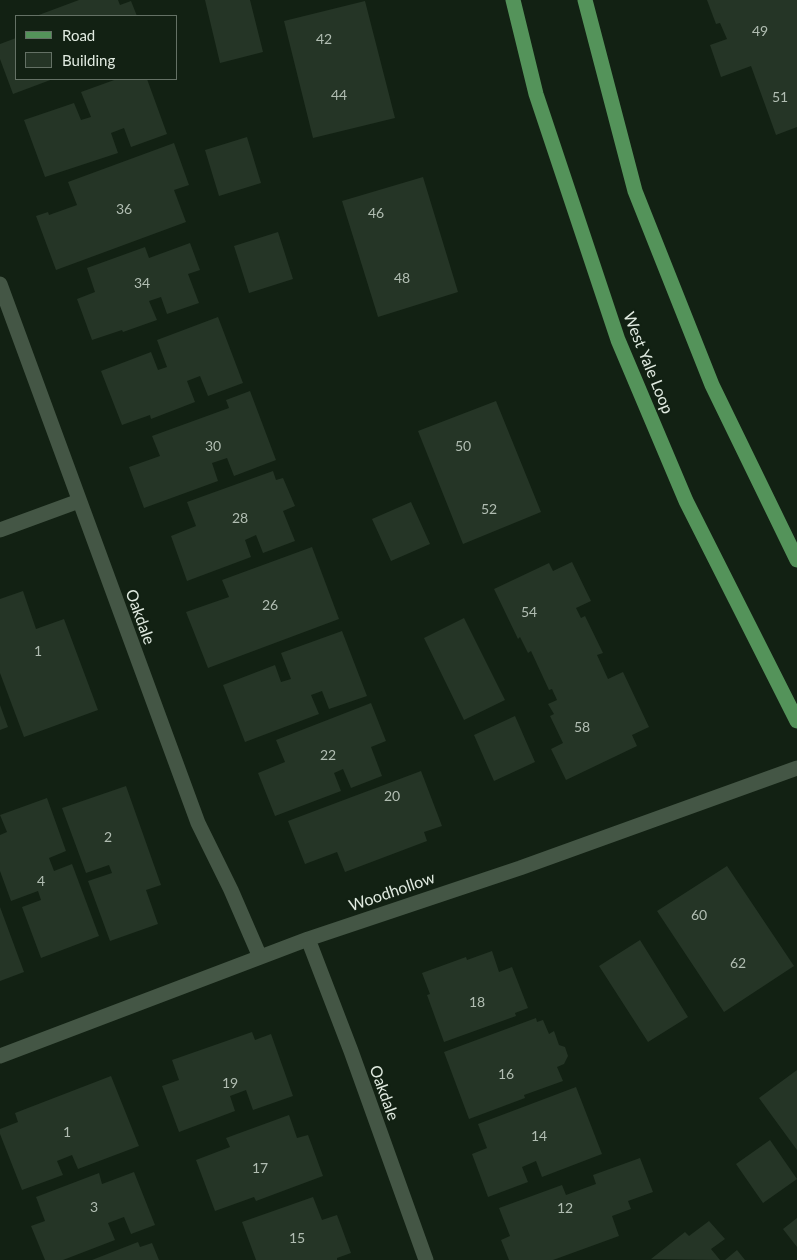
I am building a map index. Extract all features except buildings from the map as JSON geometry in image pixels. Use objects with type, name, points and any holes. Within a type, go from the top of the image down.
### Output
[{"type":"main road","name":"West Yale Loop","points":[[513,0],[536,94],[618,340],[686,501],[797,721]]},
{"type":"main road","points":[[585,0],[635,191],[712,385],[797,560]]},
{"type":"street","name":"Oakdale","points":[[0,284],[198,823],[231,890],[260,957]]},
{"type":"street","points":[[0,530],[79,502]]},
{"type":"street","name":"Woodhollow","points":[[0,1056],[308,939],[520,868],[797,768]]},
{"type":"street","name":"Oakdale","points":[[308,939],[351,1051],[426,1260]]}]
